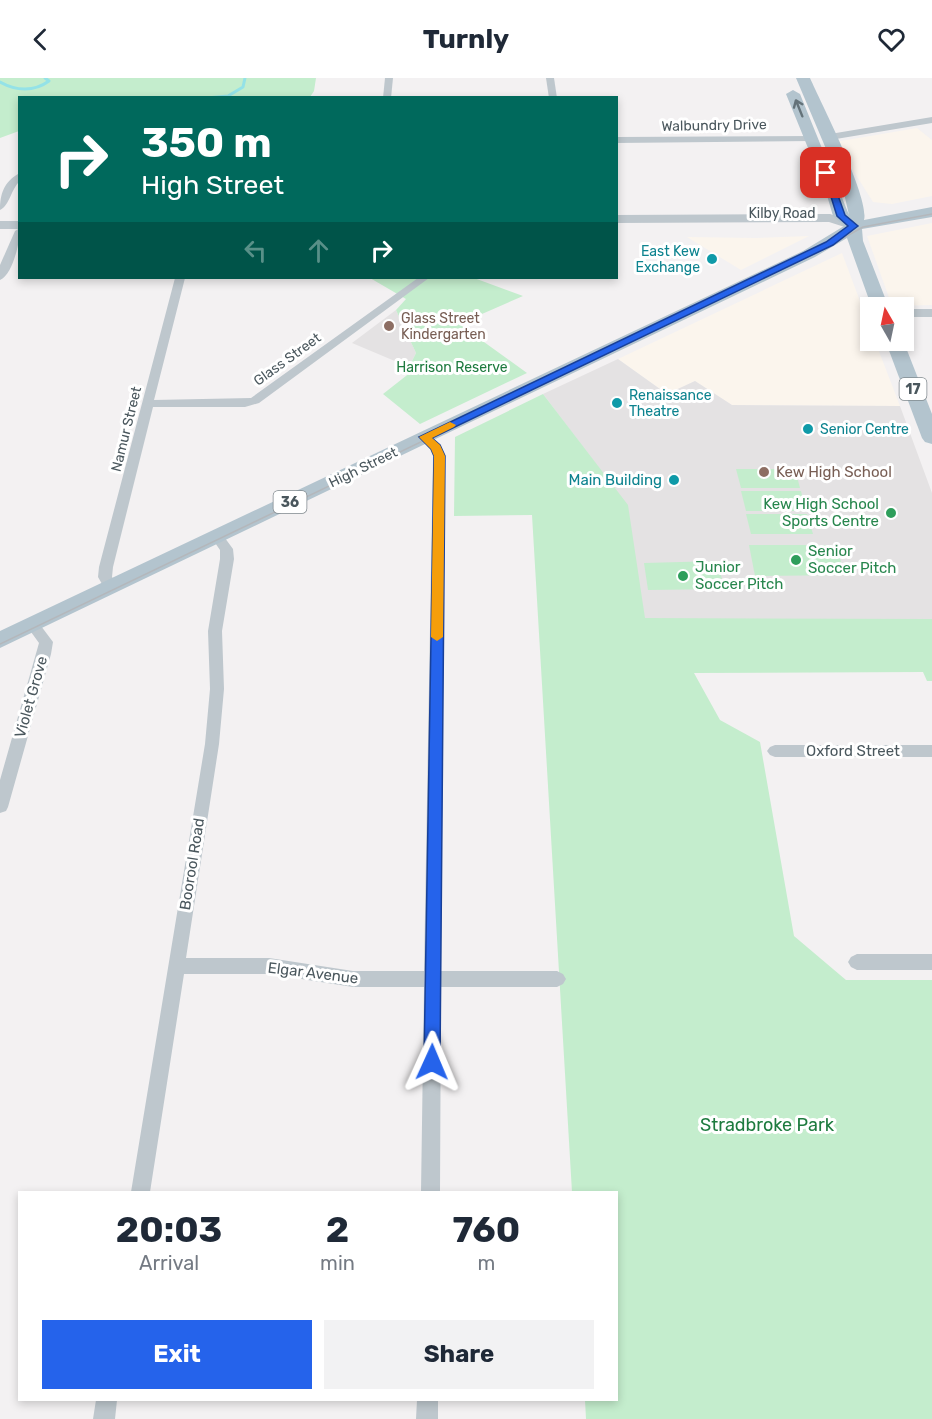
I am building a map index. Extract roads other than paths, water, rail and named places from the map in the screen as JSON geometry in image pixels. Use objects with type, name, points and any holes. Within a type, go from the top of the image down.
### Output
[{"type":"main road","points":[[787,78],[842,217],[854,226]]},
{"type":"main road","points":[[803,78],[830,137],[858,208],[858,218],[854,226],[855,242],[877,297]]},
{"type":"main road","name":"36","points":[[854,226],[932,212]]},
{"type":"main road","name":"High Street","points":[[0,640],[830,243],[854,226]]},
{"type":"main road","name":"17","points":[[898,351],[932,438]]},
{"type":"street","points":[[387,96],[389,78]]},
{"type":"street","points":[[550,78],[553,96]]},
{"type":"street","points":[[830,137],[932,120]]},
{"type":"street","name":"Walbundry Drive","points":[[618,140],[811,138]]},
{"type":"street","points":[[0,207],[9,186],[18,178]]},
{"type":"street","points":[[785,221],[825,213],[839,206]]},
{"type":"street","name":"Kilby Road","points":[[618,219],[785,221],[854,226]]},
{"type":"street","name":"Kilby Road","points":[[618,228],[785,221]]},
{"type":"street","points":[[0,225],[18,231]]},
{"type":"street","points":[[0,234],[18,231]]},
{"type":"street","points":[[0,277],[18,233]]},
{"type":"street","name":"Namur Street","points":[[111,588],[105,578],[106,567],[180,279]]},
{"type":"street","name":"Glass Street","points":[[147,404],[255,401],[423,279]]},
{"type":"street","points":[[914,313],[932,313]]},
{"type":"street","points":[[424,437],[436,448],[439,456],[430,1191]]},
{"type":"street","name":"Boorool Road","points":[[140,1191],[216,714],[218,689],[215,632],[227,559],[226,549],[217,537]]},
{"type":"street","name":"Violet Grove","points":[[0,807],[44,654],[46,642],[33,625]]},
{"type":"street","name":"Oxford Street","points":[[775,751],[932,751]]},
{"type":"street","points":[[857,962],[932,962]]},
{"type":"street","name":"Elgar Avenue","points":[[176,966],[269,966],[353,979],[557,979]]},
{"type":"street","points":[[104,1419],[108,1401]]},
{"type":"street","points":[[427,1419],[428,1401]]},
{"type":"waterway","points":[[0,82],[19,89],[31,89],[49,81],[45,78]]},
{"type":"waterway","points":[[228,96],[243,87],[245,78]]},
{"type":"tram line","points":[[0,644],[827,247],[863,227],[932,214]]},
{"type":"place","name":"East Kew Exchange","points":[[712,259]]},
{"type":"place","name":"Glass Street Kindergarten","points":[[389,326]]},
{"type":"place","name":"Renaissance Theatre","points":[[617,403]]},
{"type":"place","name":"Senior Centre","points":[[808,429]]},
{"type":"place","name":"Kew High School","points":[[764,472]]},
{"type":"place","name":"Main Building","points":[[674,480]]},
{"type":"place","name":"Kew High School Sports Centre","points":[[891,513]]},
{"type":"place","name":"Senior Soccer Pitch","points":[[796,560]]},
{"type":"place","name":"Junior Soccer Pitch","points":[[683,576]]},
{"type":"park label","name":"Harrison Reserve","points":[[452,367]]},
{"type":"park label","name":"Stradbroke Park","points":[[767,1125]]}]
